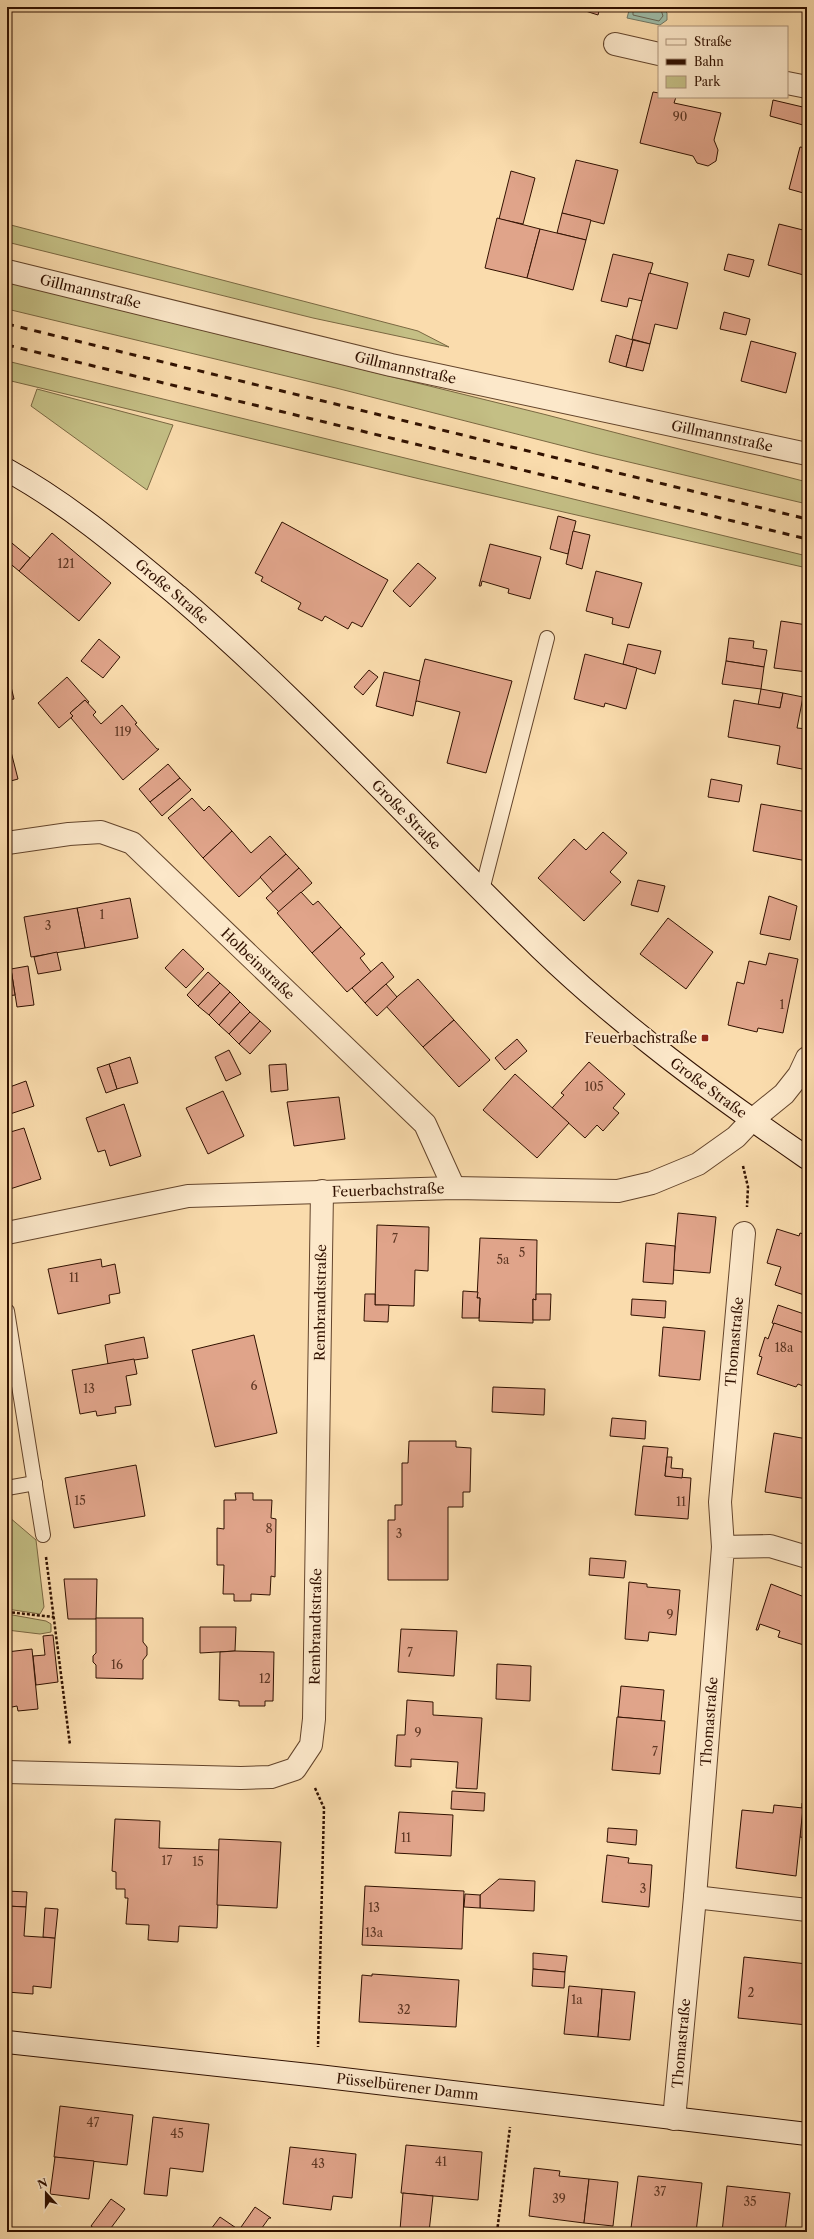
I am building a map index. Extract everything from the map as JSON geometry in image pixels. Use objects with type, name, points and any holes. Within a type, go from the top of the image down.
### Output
[{"type":"street","points":[[615,44],[658,54]]},
{"type":"street","points":[[788,83],[807,87]]},
{"type":"street","name":"Gillmannstraße","points":[[7,271],[414,370],[807,454]]},
{"type":"street","name":"Große Straße","points":[[7,470],[35,485],[122,549],[220,632],[313,720],[542,949],[610,1010],[681,1069],[807,1158]]},
{"type":"street","name":"Holbeinstraße","points":[[7,843],[69,834],[100,832],[132,843],[425,1124],[454,1188]]},
{"type":"street","name":"Feuerbachstraße","points":[[7,1233],[188,1196],[322,1190],[454,1188],[618,1191],[652,1183],[698,1164],[736,1137],[752,1120],[784,1094],[799,1075],[807,1058]]},
{"type":"street","name":"Rembrandtstraße","points":[[7,1772],[242,1778],[271,1777],[295,1769],[311,1745],[314,1719],[322,1190]]},
{"type":"street","name":"Thomastraße","points":[[674,2119],[695,1897],[723,1546],[720,1502],[744,1233]]},
{"type":"street","points":[[723,1546],[770,1546],[807,1557]]},
{"type":"street","points":[[695,1897],[807,1910]]},
{"type":"street","name":"Püsselbürener Damm","points":[[7,2042],[318,2076],[807,2134]]},
{"type":"lane","points":[[482,890],[547,638]]},
{"type":"lane","points":[[7,1311],[43,1535]]},
{"type":"lane","points":[[7,1488],[35,1483]]},
{"type":"path","points":[[736,1137],[748,1187],[744,1233]]},
{"type":"path","points":[[43,1535],[74,1774]]},
{"type":"path","points":[[7,1612],[54,1617]]},
{"type":"path","points":[[302,1758],[324,1808],[318,2076]]},
{"type":"path","points":[[497,2232],[514,2100]]},
{"type":"green space","points":[[7,224],[418,331],[449,347],[313,318],[7,242]]},
{"type":"green space","points":[[7,282],[543,414],[807,482],[807,504],[595,454],[336,388],[7,309]]},
{"type":"green space","points":[[7,361],[807,556],[807,568],[420,479],[7,380]]},
{"type":"green space","points":[[37,389],[173,425],[147,490],[31,406]]},
{"type":"green space","points":[[9,1517],[36,1540],[44,1607],[40,1614],[7,1609],[7,1519]]},
{"type":"green space","points":[[7,1614],[46,1621],[51,1624],[51,1632],[40,1634],[7,1630]]},
{"type":"water","points":[[630,7],[663,8],[667,13],[667,20],[660,25],[627,18]]},
{"type":"building","points":[[573,7],[600,7],[598,15]]},
{"type":"building","points":[[653,92],[658,93],[658,98],[676,98],[674,103],[721,113],[714,140],[718,150],[716,161],[708,166],[697,163],[693,156],[640,143]]},
{"type":"building","points":[[773,100],[807,108],[803,125],[770,116]]},
{"type":"building","points":[[800,147],[807,148],[807,194],[789,189]]},
{"type":"building","points":[[576,160],[618,170],[604,224],[562,213]]},
{"type":"building","points":[[511,171],[535,178],[523,224],[499,219]]},
{"type":"building","points":[[562,213],[591,220],[586,240],[557,233]]},
{"type":"building","points":[[497,218],[540,229],[527,278],[485,268]]},
{"type":"building","points":[[779,224],[807,231],[807,276],[768,265]]},
{"type":"building","points":[[540,229],[586,240],[573,290],[527,278]]},
{"type":"building","points":[[613,254],[653,263],[642,301],[629,298],[627,307],[601,301]]},
{"type":"building","points":[[728,254],[754,260],[749,277],[724,270]]},
{"type":"building","points":[[649,273],[688,283],[677,329],[655,324],[650,344],[632,339]]},
{"type":"building","points":[[724,312],[750,319],[746,335],[720,329]]},
{"type":"building","points":[[616,335],[633,340],[626,367],[609,362]]},
{"type":"building","points":[[633,340],[650,344],[643,371],[626,367]]},
{"type":"building","points":[[751,341],[796,353],[786,393],[741,381]]},
{"type":"building","points":[[558,516],[576,521],[568,554],[550,549]]},
{"type":"building","points":[[282,522],[388,580],[362,627],[352,622],[348,629],[325,616],[322,621],[298,609],[301,603],[261,581],[263,577],[255,573]]},
{"type":"building","points":[[573,531],[590,535],[582,569],[566,564]]},
{"type":"building","points":[[52,533],[111,583],[79,621],[19,571]]},
{"type":"building","points":[[7,539],[30,558],[19,571],[7,561]]},
{"type":"building","points":[[490,544],[541,557],[530,599],[508,593],[509,589],[482,581],[481,586],[479,586]]},
{"type":"building","points":[[418,563],[436,578],[410,607],[393,591]]},
{"type":"building","points":[[596,571],[642,583],[629,628],[612,624],[613,618],[586,611]]},
{"type":"building","points":[[781,621],[807,625],[807,672],[774,668]]},
{"type":"building","points":[[729,638],[754,641],[753,648],[767,650],[764,667],[726,661]]},
{"type":"building","points":[[99,639],[120,657],[103,678],[81,661]]},
{"type":"building","points":[[628,644],[661,651],[655,674],[623,664]]},
{"type":"building","points":[[585,654],[637,668],[626,709],[605,703],[604,707],[574,699]]},
{"type":"building","points":[[425,659],[512,681],[486,773],[447,763],[460,712],[417,701],[414,703]]},
{"type":"building","points":[[726,661],[764,667],[761,689],[722,684]]},
{"type":"building","points":[[7,670],[14,699],[7,700]]},
{"type":"building","points":[[369,670],[378,677],[363,695],[354,687]]},
{"type":"building","points":[[384,672],[420,681],[413,716],[376,706]]},
{"type":"building","points":[[67,677],[89,702],[87,703],[85,700],[70,713],[73,716],[59,728],[38,703]]},
{"type":"building","points":[[761,689],[783,693],[780,708],[758,705]]},
{"type":"building","points":[[783,693],[803,697],[797,728],[807,729],[807,770],[777,764],[780,746],[728,737],[734,700],[780,708]]},
{"type":"building","points":[[85,700],[96,712],[93,715],[101,724],[122,705],[137,723],[135,724],[157,749],[159,749],[123,780],[71,718],[73,716],[70,713]]},
{"type":"building","points":[[7,736],[18,779],[7,782]]},
{"type":"building","points":[[168,764],[180,778],[150,802],[139,789]]},
{"type":"building","points":[[180,778],[191,790],[162,816],[150,802]]},
{"type":"building","points":[[711,779],[742,785],[739,802],[708,797]]},
{"type":"building","points":[[192,798],[204,811],[209,806],[232,831],[203,858],[168,818]]},
{"type":"building","points":[[761,804],[807,812],[807,861],[753,851]]},
{"type":"building","points":[[232,831],[251,853],[270,836],[286,854],[239,897],[203,858]]},
{"type":"building","points":[[603,832],[627,853],[610,872],[621,882],[584,921],[538,878],[574,839],[586,850]]},
{"type":"building","points":[[286,854],[299,868],[273,892],[260,877]]},
{"type":"building","points":[[299,868],[312,883],[279,912],[266,898]]},
{"type":"building","points":[[638,880],[665,886],[658,912],[631,905]]},
{"type":"building","points":[[301,892],[313,905],[318,901],[341,927],[312,953],[277,913]]},
{"type":"building","points":[[769,896],[797,906],[790,940],[760,934]]},
{"type":"building","points":[[130,898],[138,938],[85,948],[77,908]]},
{"type":"building","points":[[77,908],[85,948],[31,957],[24,917]]},
{"type":"building","points":[[668,918],[713,952],[686,989],[640,954]]},
{"type":"building","points":[[341,927],[365,954],[360,958],[371,972],[347,992],[312,953]]},
{"type":"building","points":[[183,949],[204,969],[186,988],[165,968]]},
{"type":"building","points":[[57,952],[61,970],[38,974],[34,957]]},
{"type":"building","points":[[769,953],[798,959],[783,1033],[758,1028],[757,1032],[728,1025],[737,982],[744,984],[749,961],[766,965]]},
{"type":"building","points":[[382,962],[394,977],[365,1003],[352,988]]},
{"type":"building","points":[[28,966],[34,1005],[17,1007],[11,969]]},
{"type":"building","points":[[11,969],[15,995],[7,996],[7,970]]},
{"type":"building","points":[[208,972],[220,983],[198,1006],[187,995]]},
{"type":"building","points":[[418,979],[454,1020],[423,1047],[386,1006]]},
{"type":"building","points":[[220,983],[230,992],[209,1015],[198,1006]]},
{"type":"building","points":[[386,984],[397,997],[377,1016],[365,1003]]},
{"type":"building","points":[[230,992],[240,1002],[219,1025],[209,1015]]},
{"type":"building","points":[[240,1002],[250,1012],[229,1034],[219,1025]]},
{"type":"building","points":[[250,1012],[260,1021],[239,1044],[229,1034]]},
{"type":"building","points":[[454,1020],[490,1060],[459,1087],[423,1047]]},
{"type":"building","points":[[260,1021],[271,1031],[250,1054],[239,1044]]},
{"type":"building","points":[[517,1039],[527,1051],[505,1070],[495,1058]]},
{"type":"building","points":[[229,1050],[241,1074],[226,1081],[215,1057]]},
{"type":"building","points":[[130,1057],[138,1083],[117,1089],[109,1064]]},
{"type":"building","points":[[589,1062],[625,1094],[613,1108],[619,1113],[603,1131],[597,1125],[585,1138],[552,1108],[564,1095],[561,1093]]},
{"type":"building","points":[[109,1064],[117,1089],[106,1093],[97,1068]]},
{"type":"building","points":[[286,1064],[288,1090],[271,1092],[269,1065]]},
{"type":"building","points":[[515,1074],[569,1123],[537,1158],[483,1110]]},
{"type":"building","points":[[26,1081],[34,1106],[7,1115],[7,1088]]},
{"type":"building","points":[[223,1091],[244,1136],[208,1154],[186,1108]]},
{"type":"building","points":[[339,1097],[345,1139],[294,1146],[287,1102]]},
{"type":"building","points":[[124,1104],[141,1156],[110,1166],[105,1150],[98,1152],[86,1118]]},
{"type":"building","points":[[24,1128],[41,1179],[10,1189],[7,1179],[7,1133]]},
{"type":"building","points":[[678,1213],[716,1217],[710,1273],[673,1270]]},
{"type":"building","points":[[377,1225],[429,1227],[428,1271],[415,1270],[414,1306],[375,1305]]},
{"type":"building","points":[[777,1229],[799,1236],[800,1233],[807,1235],[807,1296],[775,1285],[781,1267],[767,1263]]},
{"type":"building","points":[[480,1238],[537,1240],[536,1300],[533,1299],[533,1323],[479,1321],[480,1298],[477,1298]]},
{"type":"building","points":[[646,1243],[675,1246],[673,1284],[643,1282]]},
{"type":"building","points":[[101,1259],[102,1267],[115,1264],[120,1293],[109,1295],[110,1303],[58,1314],[48,1269]]},
{"type":"building","points":[[463,1291],[478,1292],[477,1298],[480,1298],[479,1318],[462,1318]]},
{"type":"building","points":[[365,1294],[375,1294],[375,1305],[389,1305],[388,1322],[364,1321]]},
{"type":"building","points":[[536,1294],[551,1294],[550,1320],[533,1320],[533,1299],[536,1300]]},
{"type":"building","points":[[632,1299],[666,1301],[665,1318],[631,1315]]},
{"type":"building","points":[[778,1305],[807,1315],[807,1334],[772,1323]]},
{"type":"building","points":[[774,1323],[807,1334],[807,1372],[803,1386],[798,1384],[796,1387],[757,1374],[762,1357],[759,1356],[765,1337],[768,1339]]},
{"type":"building","points":[[663,1327],[705,1331],[700,1380],[659,1376]]},
{"type":"building","points":[[254,1335],[277,1433],[215,1447],[192,1350]]},
{"type":"building","points":[[144,1337],[148,1358],[108,1364],[105,1345]]},
{"type":"building","points":[[134,1359],[137,1374],[126,1376],[131,1405],[115,1407],[116,1413],[97,1416],[96,1411],[80,1414],[72,1370]]},
{"type":"building","points":[[493,1387],[545,1389],[544,1415],[492,1412]]},
{"type":"building","points":[[612,1418],[646,1421],[645,1439],[610,1436]]},
{"type":"building","points":[[774,1433],[807,1439],[807,1499],[765,1492]]},
{"type":"building","points":[[409,1441],[456,1441],[456,1447],[471,1448],[470,1492],[463,1492],[463,1507],[448,1507],[448,1580],[388,1580],[388,1520],[395,1520],[395,1505],[402,1505],[402,1463],[408,1463]]},
{"type":"building","points":[[643,1446],[668,1448],[665,1476],[691,1478],[688,1519],[635,1515]]},
{"type":"building","points":[[667,1457],[672,1457],[671,1468],[683,1469],[682,1478],[665,1476]]},
{"type":"building","points":[[136,1465],[145,1516],[74,1528],[65,1478]]},
{"type":"building","points":[[235,1493],[253,1493],[253,1500],[272,1500],[271,1518],[276,1519],[275,1577],[271,1576],[270,1595],[251,1594],[251,1601],[234,1601],[234,1594],[223,1594],[224,1565],[217,1565],[217,1528],[224,1529],[224,1500],[236,1500]]},
{"type":"building","points":[[590,1558],[626,1561],[624,1578],[589,1575]]},
{"type":"building","points":[[64,1579],[97,1579],[96,1619],[68,1619]]},
{"type":"building","points":[[629,1582],[647,1584],[647,1587],[680,1590],[676,1635],[649,1632],[648,1641],[625,1639]]},
{"type":"building","points":[[771,1584],[807,1598],[807,1646],[778,1637],[780,1631],[760,1624],[758,1630],[756,1630]]},
{"type":"building","points":[[96,1618],[143,1618],[143,1642],[147,1647],[147,1655],[143,1660],[143,1679],[96,1678],[96,1665],[93,1662],[93,1656],[96,1653]]},
{"type":"building","points":[[200,1627],[236,1627],[235,1651],[200,1653]]},
{"type":"building","points":[[401,1629],[457,1631],[454,1676],[398,1672]]},
{"type":"building","points":[[53,1635],[58,1682],[36,1685],[33,1656],[45,1655],[43,1636]]},
{"type":"building","points":[[32,1649],[38,1709],[18,1711],[17,1706],[7,1708],[7,1652]]},
{"type":"building","points":[[220,1652],[274,1652],[273,1701],[265,1701],[265,1706],[239,1706],[239,1701],[219,1700]]},
{"type":"building","points":[[497,1664],[531,1666],[530,1701],[496,1699]]},
{"type":"building","points":[[621,1686],[664,1690],[661,1721],[618,1717]]},
{"type":"building","points":[[407,1700],[433,1702],[433,1715],[482,1718],[477,1789],[456,1788],[458,1762],[411,1759],[411,1767],[395,1766],[397,1735],[405,1735]]},
{"type":"building","points":[[617,1717],[665,1721],[660,1774],[612,1770]]},
{"type":"building","points":[[452,1791],[485,1793],[484,1811],[451,1809]]},
{"type":"building","points":[[802,1803],[807,1804],[807,1838],[800,1837]]},
{"type":"building","points":[[774,1805],[803,1808],[796,1876],[736,1868],[742,1810],[773,1813]]},
{"type":"building","points":[[399,1812],[453,1815],[451,1856],[395,1853]]},
{"type":"building","points":[[115,1819],[160,1821],[159,1848],[220,1850],[217,1928],[179,1926],[178,1942],[148,1940],[149,1925],[126,1924],[128,1898],[125,1898],[125,1889],[116,1889],[116,1872],[112,1871]]},
{"type":"building","points":[[608,1828],[637,1830],[636,1845],[607,1842]]},
{"type":"building","points":[[219,1839],[281,1842],[277,1908],[217,1905]]},
{"type":"building","points":[[607,1855],[629,1858],[628,1863],[652,1865],[649,1907],[602,1902]]},
{"type":"building","points":[[499,1879],[535,1881],[534,1911],[480,1908],[480,1895]]},
{"type":"building","points":[[365,1886],[464,1891],[462,1949],[362,1945]]},
{"type":"building","points":[[7,1891],[27,1892],[26,1907],[7,1906]]},
{"type":"building","points":[[465,1894],[480,1895],[480,1908],[464,1907]]},
{"type":"building","points":[[7,1906],[26,1907],[24,1936],[55,1938],[51,1988],[33,1986],[33,1994],[7,1992]]},
{"type":"building","points":[[45,1908],[58,1909],[55,1938],[43,1937]]},
{"type":"building","points":[[533,1953],[567,1956],[565,1972],[533,1969]]},
{"type":"building","points":[[744,1957],[807,1964],[807,2025],[738,2018]]},
{"type":"building","points":[[533,1969],[565,1972],[564,1988],[532,1986]]},
{"type":"building","points":[[372,1974],[459,1980],[456,2027],[359,2022],[362,1975],[372,1976]]},
{"type":"building","points":[[569,1986],[602,1989],[598,2037],[564,2034]]},
{"type":"building","points":[[602,1989],[635,1992],[630,2040],[598,2037]]},
{"type":"building","points":[[60,2106],[133,2115],[127,2165],[54,2157]]},
{"type":"building","points":[[153,2117],[209,2124],[203,2172],[170,2168],[167,2196],[144,2194]]},
{"type":"building","points":[[406,2145],[482,2152],[478,2200],[401,2193]]},
{"type":"building","points":[[290,2147],[356,2154],[352,2198],[333,2196],[331,2210],[283,2204]]},
{"type":"building","points":[[55,2157],[94,2161],[89,2199],[50,2194]]},
{"type":"building","points":[[534,2168],[560,2171],[559,2176],[589,2179],[584,2223],[529,2216]]},
{"type":"building","points":[[638,2176],[702,2183],[696,2232],[664,2232],[631,2228]]},
{"type":"building","points":[[589,2179],[618,2182],[613,2226],[584,2223]]},
{"type":"building","points":[[727,2186],[790,2193],[785,2232],[722,2232]]},
{"type":"building","points":[[403,2193],[433,2196],[429,2232],[400,2230]]},
{"type":"building","points":[[111,2199],[125,2209],[108,2232],[99,2232],[91,2226]]},
{"type":"building","points":[[255,2207],[271,2218],[269,2218],[259,2232],[242,2232],[239,2230]]},
{"type":"building","points":[[220,2217],[242,2232],[216,2232],[211,2229]]},
{"type":"building","points":[[632,2228],[660,2231],[660,2232],[632,2232]]},
{"type":"railway","points":[[7,324],[807,519]]},
{"type":"railway","points":[[7,345],[807,539]]},
{"type":"place","name":"Feuerbachstraße","points":[[705,1038]]}]
